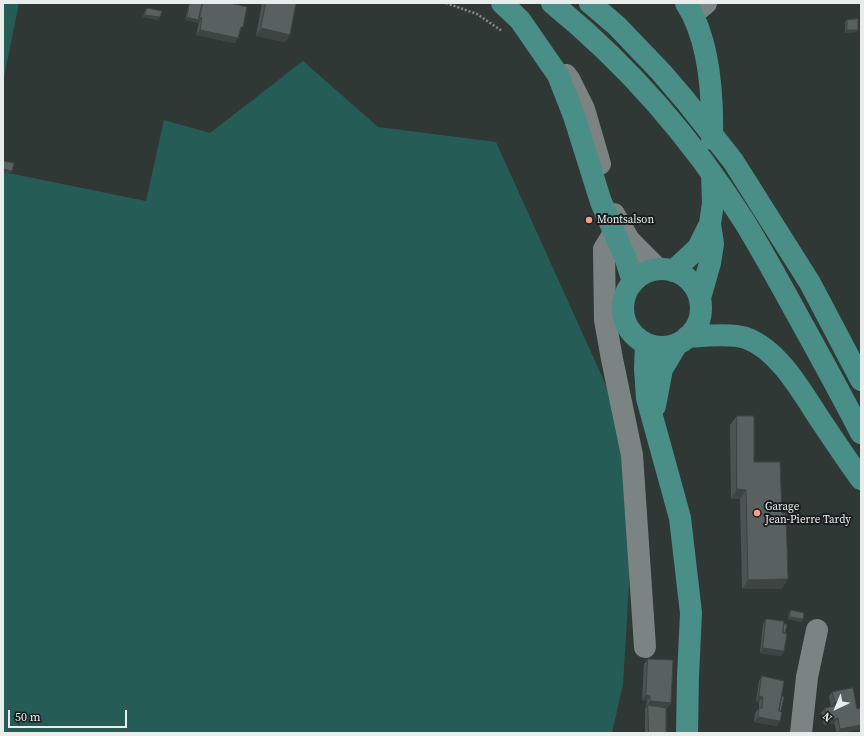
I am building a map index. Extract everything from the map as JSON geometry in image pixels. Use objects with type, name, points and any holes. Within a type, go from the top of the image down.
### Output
[{"type":"main road","points":[[502,3],[520,20],[558,75],[574,116],[601,202],[625,257],[632,282]]},
{"type":"main road","points":[[552,3],[579,25],[624,68],[659,106],[704,163],[743,220],[767,260],[861,433]]},
{"type":"main road","points":[[590,3],[617,26],[661,72],[733,161],[810,283],[861,380]]},
{"type":"main road","points":[[695,7],[713,106],[713,203],[710,224],[713,244],[710,263],[700,298]]},
{"type":"main road","points":[[665,270],[698,248],[710,224]]},
{"type":"main road","points":[[653,417],[662,369],[682,341],[694,329],[699,320],[701,309],[700,298],[690,281],[682,275],[665,270],[648,271],[632,282],[626,292],[623,304],[624,316],[628,327],[636,337],[646,344],[667,347],[682,341],[715,335],[744,338],[759,344],[775,357],[796,384],[861,479]]},
{"type":"main road","points":[[646,344],[645,369],[647,398],[680,518],[691,614],[687,733]]},
{"type":"street","points":[[547,60],[569,78],[584,109],[614,215],[629,240],[665,270]]},
{"type":"street","points":[[614,233],[604,249],[605,320],[632,455],[645,647]]},
{"type":"street","points":[[800,733],[807,677],[816,630]]},
{"type":"path","points":[[446,3],[477,14],[503,31]]},
{"type":"shaded area","points":[[3,3],[19,3],[3,82]]},
{"type":"shaded area","points":[[303,61],[378,127],[496,142],[637,454],[623,684],[612,733],[3,733],[3,172],[146,201],[164,120],[210,133]]},
{"type":"building","points":[[190,3],[202,3],[198,20],[187,17]]},
{"type":"building","points":[[203,3],[230,3],[247,7],[243,27],[241,27],[238,38],[200,30],[202,18],[200,17]]},
{"type":"building","points":[[266,3],[296,3],[290,35],[261,28]]},
{"type":"building","points":[[147,8],[162,11],[160,17],[145,15]]},
{"type":"building","points":[[858,19],[858,30],[847,30],[847,20]]},
{"type":"building","points":[[3,161],[14,163],[12,171],[3,169]]},
{"type":"building","name":"Garage Jean-Pierre Tardy","points":[[737,416],[754,416],[754,462],[780,462],[782,513],[786,514],[788,579],[748,580],[746,490],[737,489]]},
{"type":"building","points":[[791,610],[804,613],[803,619],[790,617]]},
{"type":"building","points":[[766,619],[784,621],[783,633],[787,634],[784,651],[763,648]]},
{"type":"building","points":[[784,624],[787,624],[785,633],[783,633]]},
{"type":"building","points":[[648,659],[673,660],[671,703],[650,701],[650,696],[646,695]]},
{"type":"building","points":[[762,676],[784,681],[779,711],[782,712],[780,721],[758,717],[759,708],[762,708],[763,697],[759,696]]},
{"type":"building","points":[[853,688],[857,709],[861,708],[861,725],[840,729],[838,718],[827,721],[825,708],[839,705],[838,702],[835,702],[832,692]]},
{"type":"building","points":[[782,696],[784,697],[781,711],[779,711]]},
{"type":"building","points":[[648,705],[666,708],[666,733],[649,733]]},
{"type":"place","name":"Montsalson","points":[[589,220]]},
{"type":"place","name":"Garage Jean-Pierre Tardy","points":[[757,513]]}]
